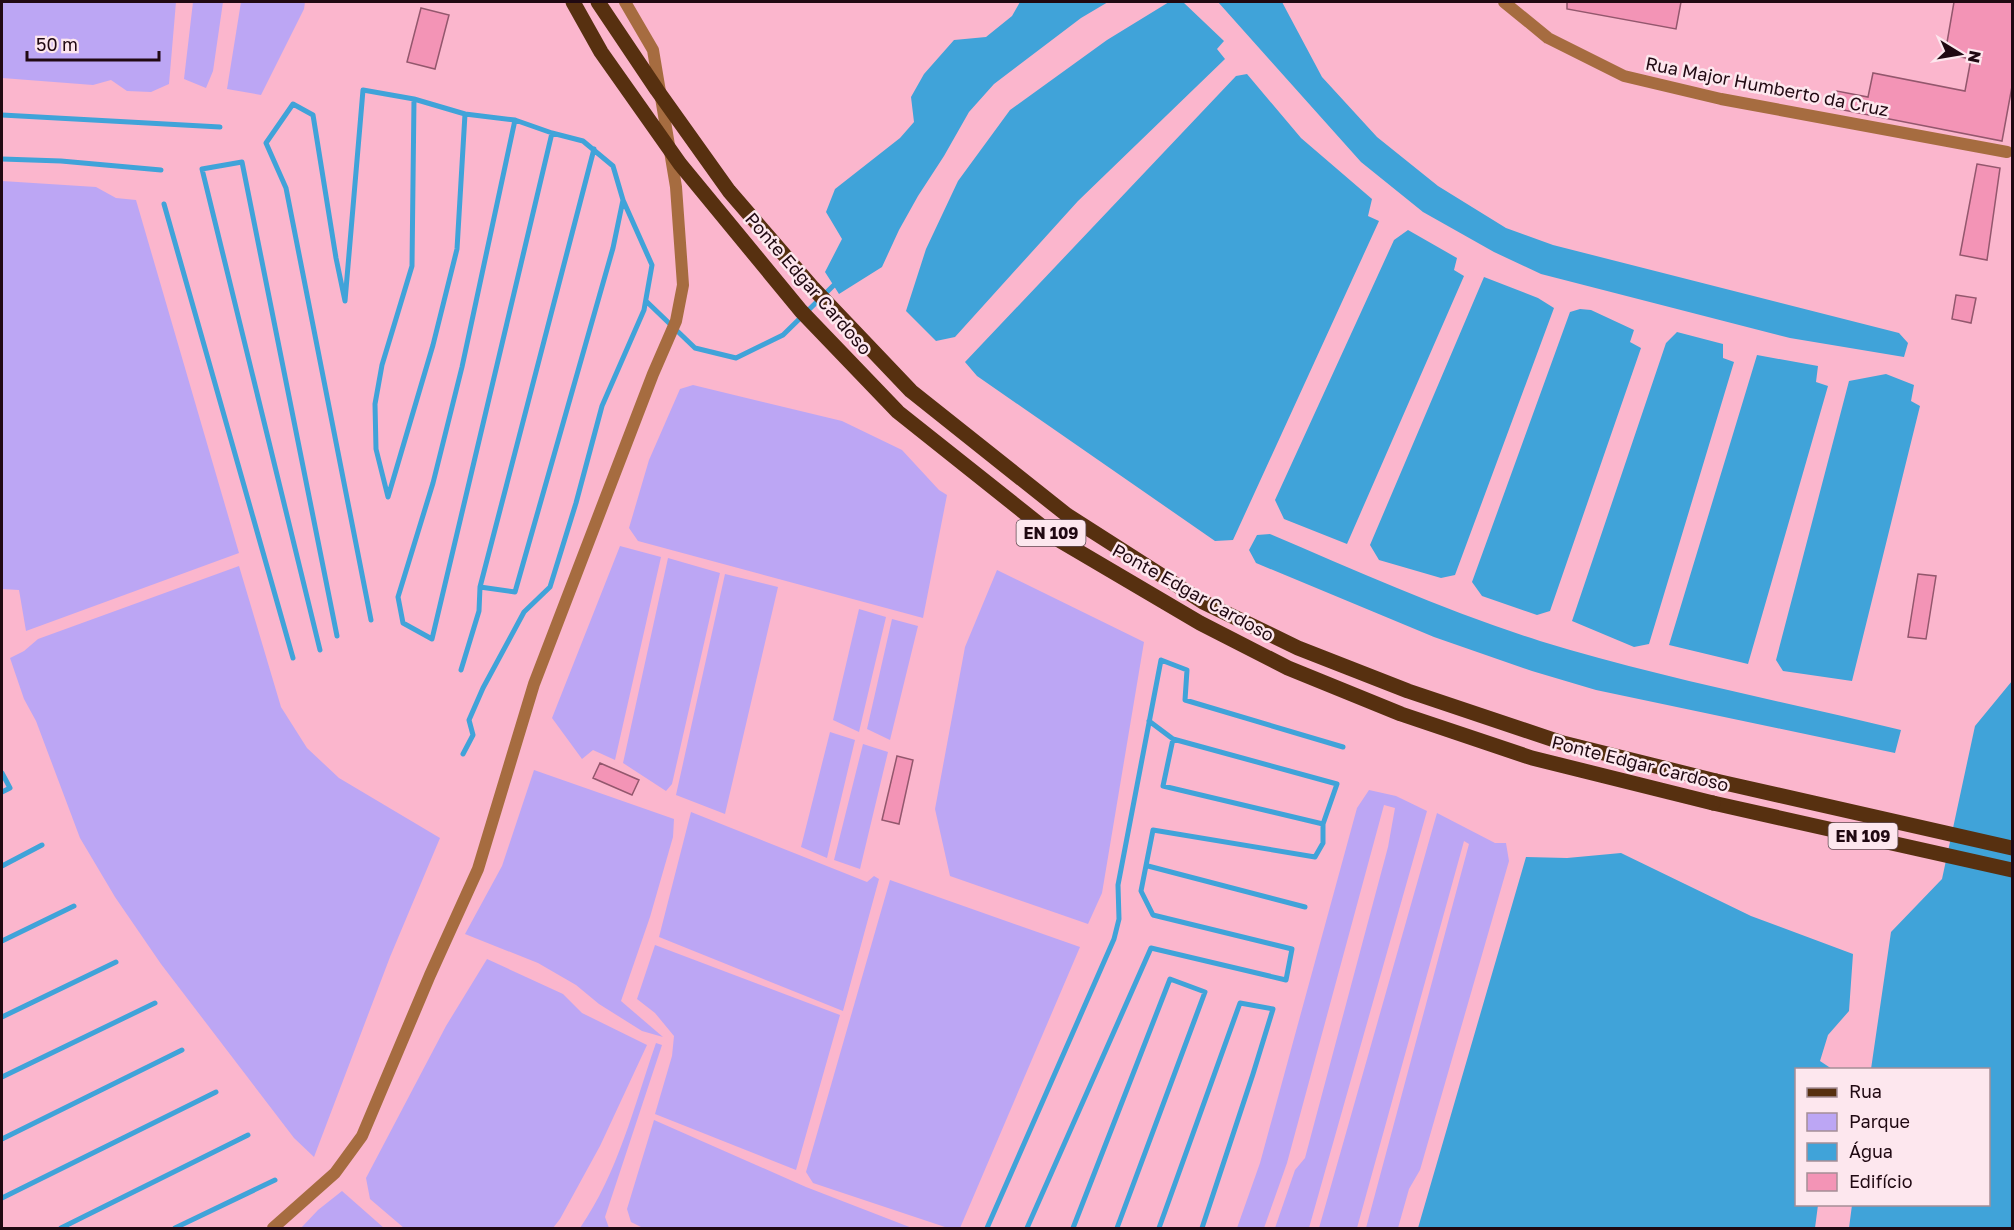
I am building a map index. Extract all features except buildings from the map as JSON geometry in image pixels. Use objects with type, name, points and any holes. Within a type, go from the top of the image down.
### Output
[{"type":"main road","name":"Ponte Edgar Cardoso","points":[[573,2],[601,52],[680,164],[801,311],[897,412],[1059,540],[1200,624],[1278,663],[1401,714],[1532,758],[1713,802],[2013,870]]},
{"type":"main road","name":"Ponte Edgar Cardoso","points":[[598,2],[729,191],[812,287],[910,391],[1067,515],[1203,602],[1298,648],[1353,670],[1563,743],[1716,781],[2013,848]]},
{"type":"street","points":[[273,1228],[335,1173],[362,1136],[478,868],[534,684],[653,374],[676,321],[683,285],[676,188],[653,50],[625,2]]},
{"type":"street","name":"Rua Major Humberto da Cruz","points":[[1504,2],[1548,38],[1624,76],[1733,101],[2007,152]]},
{"type":"green space","points":[[2,2],[176,2],[169,84],[151,92],[127,91],[111,80],[93,85],[2,78]]},
{"type":"green space","points":[[193,2],[223,2],[213,71],[206,88],[184,79]]},
{"type":"green space","points":[[241,2],[305,2],[304,9],[261,95],[227,89]]},
{"type":"green space","points":[[2,181],[96,187],[116,198],[136,200],[239,553],[26,631],[19,590],[2,589]]},
{"type":"green space","points":[[693,385],[842,421],[902,450],[939,490],[947,495],[923,618],[638,541],[629,528],[649,460],[680,389]]},
{"type":"green space","points":[[620,546],[661,557],[615,760],[593,750],[582,759],[552,718]]},
{"type":"green space","points":[[668,558],[720,573],[672,784],[666,791],[623,763]]},
{"type":"green space","points":[[239,566],[281,707],[307,748],[339,778],[440,838],[390,957],[314,1157],[294,1138],[161,964],[115,897],[80,838],[36,721],[24,699],[10,658],[24,651],[38,639]]},
{"type":"green space","points":[[997,570],[1144,642],[1102,893],[1088,924],[950,876],[935,809],[965,647]]},
{"type":"green space","points":[[725,574],[778,587],[725,814],[676,795]]},
{"type":"green space","points":[[859,609],[886,617],[859,732],[833,720]]},
{"type":"green space","points":[[892,619],[918,626],[890,740],[867,729]]},
{"type":"green space","points":[[830,732],[855,740],[827,858],[801,847]]},
{"type":"green space","points":[[863,744],[888,752],[860,869],[834,860]]},
{"type":"green space","points":[[534,770],[674,819],[673,837],[650,917],[621,1001],[663,1037],[642,1031],[599,1004],[576,985],[538,963],[465,934],[502,866]]},
{"type":"green space","points":[[1369,790],[1396,796],[1427,811],[1309,1228],[1275,1228],[1295,1170],[1305,1158],[1388,847],[1395,808],[1384,805],[1287,1163],[1264,1228],[1237,1228],[1260,1163],[1357,808]]},
{"type":"green space","points":[[691,812],[867,882],[874,876],[879,879],[843,1011],[659,937]]},
{"type":"green space","points":[[1437,813],[1495,843],[1506,843],[1509,861],[1420,1170],[1409,1189],[1398,1228],[1366,1228],[1469,844],[1464,841],[1357,1228],[1319,1228]]},
{"type":"green space","points":[[890,880],[1080,947],[960,1228],[948,1228],[813,1183],[806,1172]]},
{"type":"green space","points":[[655,945],[840,1015],[796,1170],[655,1114],[672,1056],[674,1036],[655,1013],[637,999]]},
{"type":"green space","points":[[487,959],[563,994],[582,1013],[647,1045],[600,1146],[553,1228],[404,1228],[370,1199],[366,1178],[446,1026]]},
{"type":"green space","points":[[656,1043],[662,1045],[605,1217],[609,1228],[580,1228],[605,1185],[615,1162]]},
{"type":"green space","points":[[654,1120],[806,1187],[912,1228],[643,1228],[631,1222],[627,1209]]},
{"type":"green space","points":[[342,1191],[384,1228],[301,1228],[318,1210]]},
{"type":"water","points":[[1020,2],[1108,2],[1081,18],[994,84],[969,112],[918,196],[882,267],[839,294],[825,272],[842,239],[826,212],[835,189],[900,138],[914,122],[911,97],[924,74],[954,40],[986,37],[1012,16]]},
{"type":"water","points":[[1169,2],[1183,2],[1224,41],[1217,49],[1225,59],[1078,201],[955,337],[936,341],[906,311],[926,249],[958,181],[1010,110],[1107,40]]},
{"type":"water","points":[[1218,2],[1282,2],[1322,77],[1377,137],[1438,186],[1506,228],[1553,245],[1899,333],[1908,343],[1904,357],[1790,338],[1541,274],[1494,252],[1423,212],[1361,162]]},
{"type":"water","points":[[1247,74],[1301,138],[1372,199],[1368,216],[1379,221],[1233,540],[1215,541],[977,376],[965,362],[1236,76]]},
{"type":"water","points":[[1408,230],[1457,258],[1454,270],[1464,276],[1347,544],[1284,519],[1275,500],[1394,240]]},
{"type":"water","points":[[1484,277],[1538,298],[1554,308],[1455,575],[1441,578],[1379,560],[1370,545]]},
{"type":"water","points":[[1580,309],[1591,310],[1634,330],[1630,342],[1641,348],[1550,611],[1537,615],[1482,596],[1472,582],[1570,312]]},
{"type":"water","points":[[1677,332],[1723,344],[1723,358],[1734,362],[1649,644],[1634,647],[1572,621],[1666,343]]},
{"type":"water","points":[[1757,355],[1818,366],[1816,382],[1828,386],[1748,664],[1669,645]]},
{"type":"water","points":[[1886,374],[1914,385],[1911,401],[1920,406],[1852,681],[1783,671],[1776,660],[1849,381]]},
{"type":"water","points":[[1270,534],[1438,604],[1540,641],[1674,677],[1901,730],[1895,753],[1596,690],[1532,671],[1434,637],[1256,563],[1249,550],[1257,535]]},
{"type":"water","points":[[2012,681],[2012,1228],[1849,1228],[1852,1206],[1990,1206],[1990,1068],[1871,1068],[1891,932],[1942,879],[1975,726]]},
{"type":"water","points":[[1621,853],[1751,916],[1853,954],[1849,1011],[1828,1035],[1820,1061],[1830,1068],[1795,1068],[1795,1206],[1818,1206],[1815,1228],[1418,1228],[1526,857],[1567,858]]},
{"type":"waterway","points":[[371,620],[286,188],[266,143],[293,104],[313,115],[345,301],[363,90],[414,99],[465,114]]},
{"type":"waterway","points":[[414,99],[412,266],[382,365],[375,404],[376,449],[388,497],[433,345],[457,249],[465,114],[515,120],[552,133]]},
{"type":"waterway","points":[[2,115],[220,127]]},
{"type":"waterway","points":[[515,120],[462,367],[433,483],[398,597],[403,623],[432,639],[552,133],[583,141],[613,166],[623,200]]},
{"type":"waterway","points":[[461,670],[479,611],[480,587],[594,149]]},
{"type":"waterway","points":[[2,159],[61,161],[161,170]]},
{"type":"waterway","points":[[320,650],[202,169],[242,162],[337,636]]},
{"type":"waterway","points":[[463,754],[473,735],[469,720],[483,688],[524,612],[550,587],[602,406],[644,310],[652,265],[623,200],[613,248],[515,592],[480,587]]},
{"type":"waterway","points":[[164,204],[293,658]]},
{"type":"waterway","points":[[646,301],[695,348],[736,358],[783,335],[834,285]]},
{"type":"waterway","points":[[987,1228],[1114,939],[1119,919],[1118,885],[1161,660],[1187,670],[1185,700],[1343,747]]},
{"type":"waterway","points":[[1149,721],[1173,739],[1337,784],[1323,824]]},
{"type":"waterway","points":[[1027,1228],[1151,948],[1286,980],[1292,949],[1153,915],[1141,891],[1153,830],[1315,857],[1323,843],[1323,824],[1163,786],[1173,739]]},
{"type":"waterway","points":[[2,773],[10,788],[2,792]]},
{"type":"waterway","points":[[2,866],[42,845]]},
{"type":"waterway","points":[[1148,866],[1305,907]]},
{"type":"waterway","points":[[2,941],[74,906]]},
{"type":"waterway","points":[[2,1017],[116,962]]},
{"type":"waterway","points":[[1073,1228],[1170,979],[1205,992],[1117,1228]]},
{"type":"waterway","points":[[2,1077],[155,1003]]},
{"type":"waterway","points":[[1159,1228],[1240,1003],[1273,1009],[1202,1228]]},
{"type":"waterway","points":[[2,1139],[182,1050]]},
{"type":"waterway","points":[[2,1198],[216,1092]]},
{"type":"waterway","points":[[61,1228],[248,1135]]},
{"type":"waterway","points":[[175,1228],[275,1180]]}]
